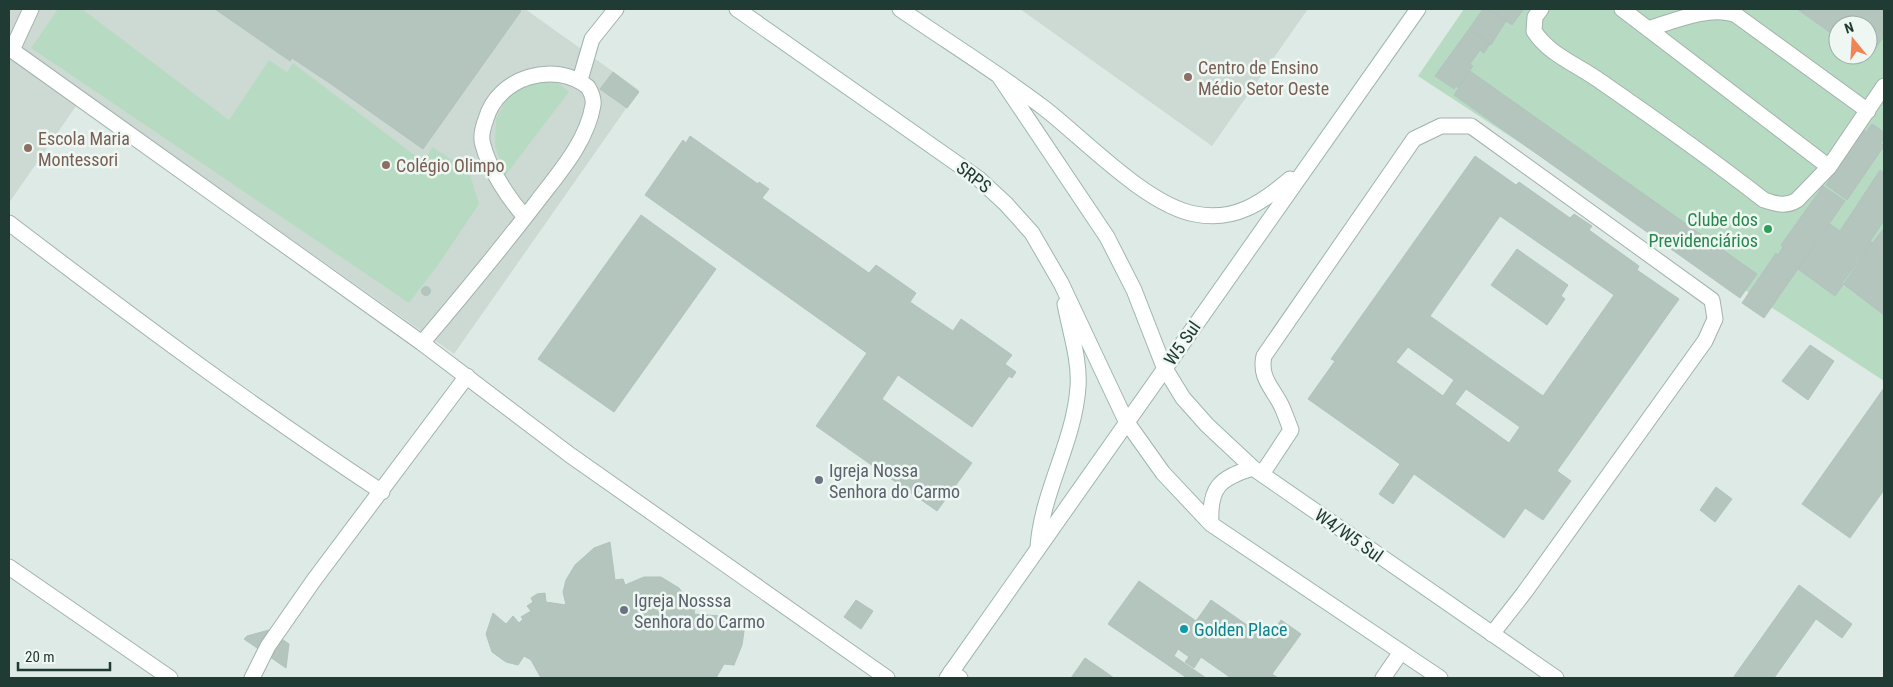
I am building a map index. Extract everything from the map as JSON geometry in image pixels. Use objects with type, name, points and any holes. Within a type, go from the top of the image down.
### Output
[{"type":"main road","points":[[31,9],[10,49],[422,343],[570,455],[887,678]]},
{"type":"main road","points":[[580,80],[592,39],[616,9]]},
{"type":"main road","name":"SRPS","points":[[737,9],[979,179],[1006,204],[1032,233],[1061,283],[1126,421]]},
{"type":"main road","points":[[900,9],[1044,108],[1097,155],[1151,194],[1194,214],[1226,216],[1241,212],[1262,201],[1307,165]]},
{"type":"main road","name":"W5 Sul","points":[[953,676],[1038,548],[1126,421],[1418,9]]},
{"type":"main road","points":[[1541,9],[1535,17],[1534,31],[1549,49],[1580,66],[1764,200],[1778,205],[1791,204],[1829,167],[1884,86]]},
{"type":"main road","points":[[1622,9],[1829,167]]},
{"type":"main road","points":[[1648,29],[1706,13],[1727,12],[1736,15],[1868,111]]},
{"type":"main road","points":[[422,343],[526,217],[571,157],[587,125],[593,104],[592,94],[588,86],[566,74],[550,73],[523,79],[508,88],[488,112],[482,136],[483,146],[505,193],[526,217]]},
{"type":"main road","points":[[999,76],[1107,237],[1134,290],[1164,367]]},
{"type":"main road","points":[[1211,524],[1210,506],[1213,492],[1229,478],[1258,471],[1291,430],[1282,406],[1263,377],[1264,356],[1414,139],[1440,126],[1471,126],[1712,300],[1715,319],[1705,341],[1524,593],[1492,634]]},
{"type":"main road","points":[[9,223],[114,303],[306,443],[382,492]]},
{"type":"main road","points":[[1038,548],[1040,521],[1066,447],[1075,412],[1078,386],[1077,364],[1061,283]]},
{"type":"main road","name":"W4/W5 Sul","points":[[1164,367],[1183,398],[1258,471],[1556,678]]},
{"type":"main road","points":[[252,678],[268,646],[314,580],[382,492],[467,376]]},
{"type":"main road","points":[[1126,421],[1163,473],[1211,524],[1440,678]]},
{"type":"main road","points":[[9,568],[170,678]]},
{"type":"main road","points":[[1383,678],[1401,652]]},
{"type":"shaded area","name":"Colégio Olimpo","points":[[9,9],[525,9],[639,90],[454,354],[85,93],[9,203]]},
{"type":"shaded area","name":"Centro de Ensino Médio Setor Oeste","points":[[1020,9],[1308,9],[1212,146]]},
{"type":"green space","points":[[58,9],[82,9],[229,120],[269,60],[287,72],[293,63],[413,154],[426,159],[432,147],[469,171],[479,204],[438,265],[409,303],[31,48]]},
{"type":"green space","name":"Clube dos Previdenciários","points":[[1464,9],[1884,9],[1884,381],[1418,76]]},
{"type":"green space","points":[[541,81],[557,82],[569,92],[505,176],[495,146],[496,119],[508,96],[520,87]]},
{"type":"building","points":[[215,9],[518,9],[521,11],[423,149],[331,84],[292,58],[290,61]]},
{"type":"building","points":[[1483,9],[1488,9],[1506,21],[1491,45],[1469,29]]},
{"type":"building","points":[[1488,9],[1524,9],[1512,25]]},
{"type":"building","points":[[1797,9],[1884,9],[1884,36],[1878,45],[1878,15],[1828,15],[1828,31]]},
{"type":"building","points":[[1469,29],[1490,44],[1484,53],[1480,50],[1470,64],[1473,66],[1458,88],[1456,86],[1454,89],[1435,76]]},
{"type":"building","points":[[1470,71],[1757,274],[1740,298],[1454,95]]},
{"type":"building","points":[[613,72],[639,92],[627,108],[600,89]]},
{"type":"building","points":[[1872,124],[1884,132],[1884,139],[1881,143],[1884,146],[1847,200],[1826,185],[1864,130],[1866,132]]},
{"type":"building","points":[[690,136],[758,184],[759,182],[769,189],[762,198],[869,273],[876,265],[916,293],[910,302],[953,331],[961,319],[1012,355],[1005,364],[1016,372],[1012,378],[1009,376],[972,427],[898,375],[882,399],[972,463],[937,511],[816,426],[867,353],[645,195],[683,140],[686,143]]},
{"type":"building","points":[[1475,156],[1516,185],[1519,182],[1570,218],[1574,214],[1592,226],[1589,230],[1639,266],[1637,270],[1679,299],[1557,471],[1571,481],[1543,520],[1525,508],[1504,538],[1414,474],[1393,504],[1379,494],[1400,464],[1308,399],[1335,361],[1331,359]],"holes":[[[1500,216],[1614,295],[1543,396],[1430,316]],[[1408,347],[1454,380],[1443,396],[1396,362]],[[1466,389],[1520,427],[1509,443],[1455,404]]]},
{"type":"building","points":[[1880,170],[1884,173],[1884,221],[1870,241],[1873,243],[1835,296],[1798,269],[1830,224],[1840,231]]},
{"type":"building","points":[[1823,186],[1845,201],[1764,318],[1742,303],[1776,253],[1778,255],[1783,247],[1781,245]]},
{"type":"building","points":[[641,215],[716,269],[614,412],[538,359]]},
{"type":"building","points":[[1884,228],[1884,315],[1842,283]]},
{"type":"building","points":[[1517,249],[1568,285],[1561,296],[1565,299],[1547,325],[1491,285]]},
{"type":"building","points":[[426,286],[431,291],[426,296],[421,291]]},
{"type":"building","points":[[1810,345],[1834,361],[1808,400],[1782,381]]},
{"type":"building","points":[[1884,388],[1884,490],[1850,538],[1802,504]]},
{"type":"building","points":[[1716,487],[1732,499],[1715,522],[1700,510]]},
{"type":"building","points":[[610,542],[615,580],[623,579],[625,585],[644,577],[661,577],[679,588],[685,596],[688,607],[695,608],[694,614],[746,618],[742,645],[734,665],[724,664],[716,678],[541,678],[531,660],[524,656],[518,665],[506,662],[492,652],[486,634],[493,613],[506,624],[513,616],[519,623],[523,619],[521,617],[531,611],[527,606],[533,602],[531,598],[537,594],[545,593],[546,602],[566,605],[563,592],[566,580],[575,565],[594,548]]},
{"type":"building","name":"Golden Place","points":[[1139,581],[1196,621],[1211,600],[1267,639],[1281,620],[1301,634],[1272,674],[1278,678],[1231,678],[1201,657],[1194,668],[1185,662],[1189,657],[1178,649],[1174,656],[1206,678],[1187,678],[1108,624]]},
{"type":"building","points":[[1799,585],[1852,624],[1842,638],[1816,619],[1774,678],[1733,678]]},
{"type":"building","points":[[856,600],[873,611],[861,629],[844,617]]},
{"type":"building","points":[[269,630],[289,644],[286,668],[244,639],[247,636]]},
{"type":"building","points":[[1085,658],[1104,671],[1114,678],[1071,678]]},
{"type":"place","name":"Centro de Ensino Médio Setor Oeste","points":[[1188,77]]},
{"type":"place","name":"Escola Maria Montessori","points":[[28,148]]},
{"type":"place","name":"Colégio Olimpo","points":[[386,165]]},
{"type":"place","name":"Clube dos Previdenciários","points":[[1768,229]]},
{"type":"place","name":"Igreja Nossa Senhora do Carmo","points":[[819,480]]},
{"type":"place","name":"Igreja Nosssa Senhora do Carmo","points":[[624,610]]},
{"type":"place","name":"Golden Place","points":[[1184,629]]}]
